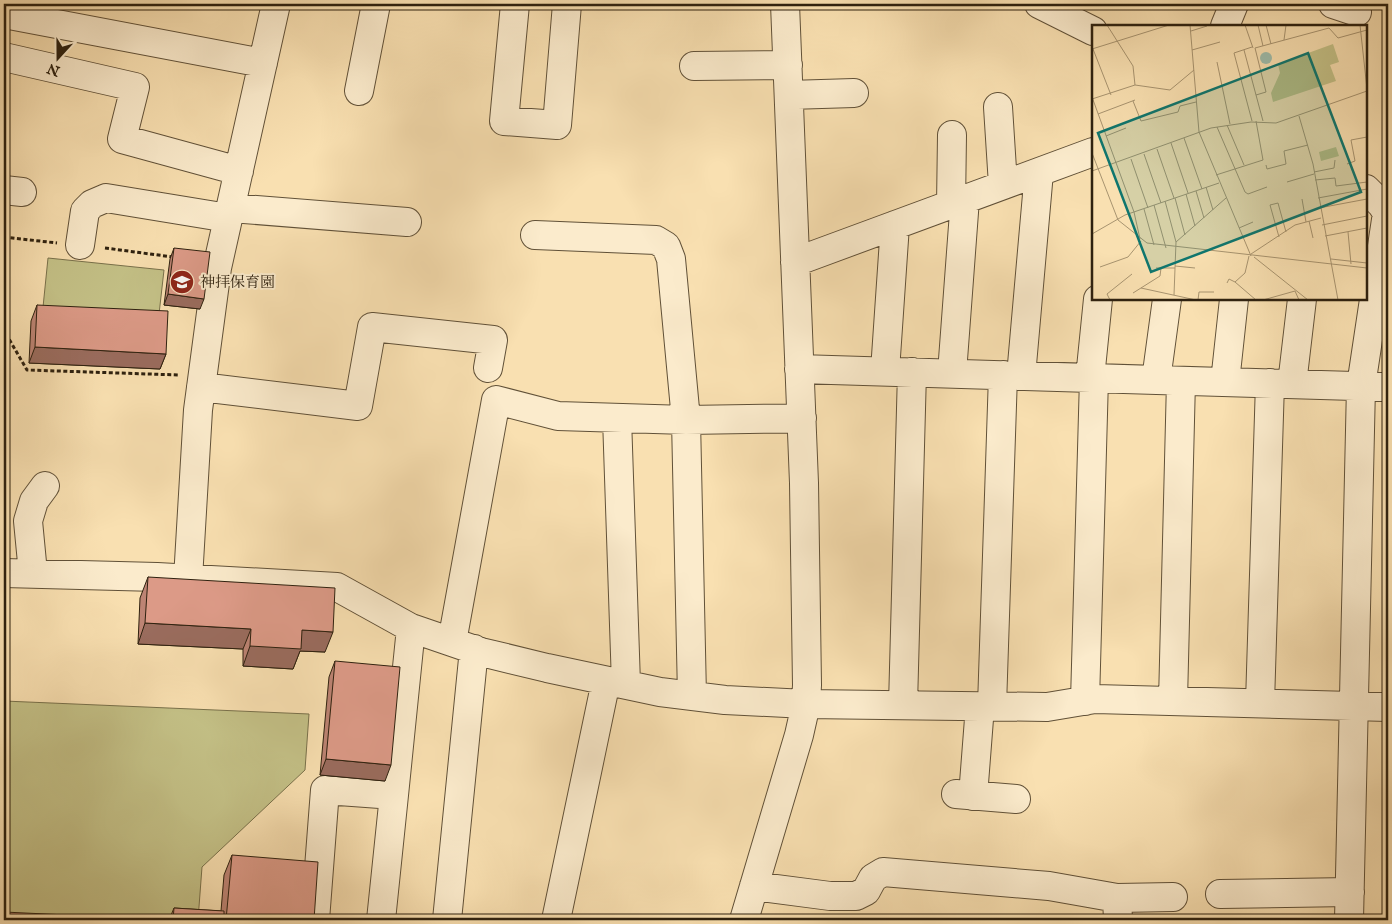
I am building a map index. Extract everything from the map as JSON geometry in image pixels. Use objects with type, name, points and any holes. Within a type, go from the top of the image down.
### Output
[{"type":"street","points":[[188,579],[198,410],[217,268],[276,4]]},
{"type":"street","points":[[359,90],[376,4]]},
{"type":"street","points":[[515,4],[504,121],[557,125],[567,4]]},
{"type":"street","points":[[744,920],[799,735],[806,704],[802,418],[785,4]]},
{"type":"street","points":[[1039,4],[1092,30]]},
{"type":"street","points":[[1225,25],[1234,4]]},
{"type":"street","points":[[4,14],[263,63]]},
{"type":"street","points":[[4,57],[135,87],[122,139],[239,171]]},
{"type":"street","points":[[694,66],[788,65]]},
{"type":"street","points":[[789,96],[854,93]]},
{"type":"street","points":[[998,107],[1003,185]]},
{"type":"street","points":[[952,135],[958,202],[952,374]]},
{"type":"street","points":[[795,262],[1092,152]]},
{"type":"street","points":[[1016,800],[964,795],[986,706],[1012,375],[1039,172]]},
{"type":"street","points":[[80,245],[85,211],[92,204],[106,198],[230,213],[407,222]]},
{"type":"street","points":[[1350,920],[1361,386],[1383,206]]},
{"type":"street","points":[[885,371],[895,225]]},
{"type":"street","points":[[535,235],[656,240],[666,246],[671,259],[686,420],[692,696]]},
{"type":"street","points":[[1085,700],[1092,378],[1098,300]]},
{"type":"street","points":[[1167,300],[1173,701]]},
{"type":"street","points":[[1225,382],[1234,300]]},
{"type":"street","points":[[1260,703],[1281,384],[1302,300]]},
{"type":"street","points":[[202,381],[358,406],[362,326],[493,340],[488,368]]},
{"type":"street","points":[[800,369],[1388,387]]},
{"type":"street","points":[[903,705],[912,372]]},
{"type":"street","points":[[446,920],[463,646],[496,400],[558,416],[686,420],[802,418]]},
{"type":"street","points":[[556,920],[616,682],[617,418]]},
{"type":"street","points":[[33,573],[28,522],[34,501],[45,486]]},
{"type":"street","points":[[4,573],[188,579],[338,588],[411,628],[463,646],[547,668],[660,692],[725,700],[806,704],[1047,706],[1095,699],[1388,707]]},
{"type":"street","points":[[381,920],[411,628]]},
{"type":"street","points":[[315,920],[325,790],[394,795]]},
{"type":"street","points":[[754,886],[830,896],[856,896],[866,891],[873,878],[883,872],[1049,886],[1118,909],[1173,897]]},
{"type":"street","points":[[1220,894],[1350,892]]},
{"type":"path","points":[[4,237],[179,257]]},
{"type":"path","points":[[4,336],[9,338],[27,370],[202,381]]},
{"type":"shaded area","points":[[48,258],[164,270],[158,323],[42,317]]},
{"type":"shaded area","points":[[4,701],[309,714],[305,770],[202,867],[198,920],[4,920]]},
{"type":"building","points":[[174,248],[210,252],[204,299],[168,294]]},
{"type":"building","points":[[37,305],[168,311],[166,354],[35,347]]},
{"type":"building","points":[[148,577],[335,588],[333,632],[302,630],[301,649],[250,646],[251,629],[145,623]]},
{"type":"building","points":[[335,661],[400,667],[391,765],[326,759]]},
{"type":"building","points":[[232,855],[318,862],[314,920],[226,920]]},
{"type":"building","points":[[174,908],[224,911],[224,920],[173,920]]},
{"type":"building","points":[[4,912],[172,920],[4,920]]},
{"type":"place","name":"神拝保育園","points":[[182,282]]}]
